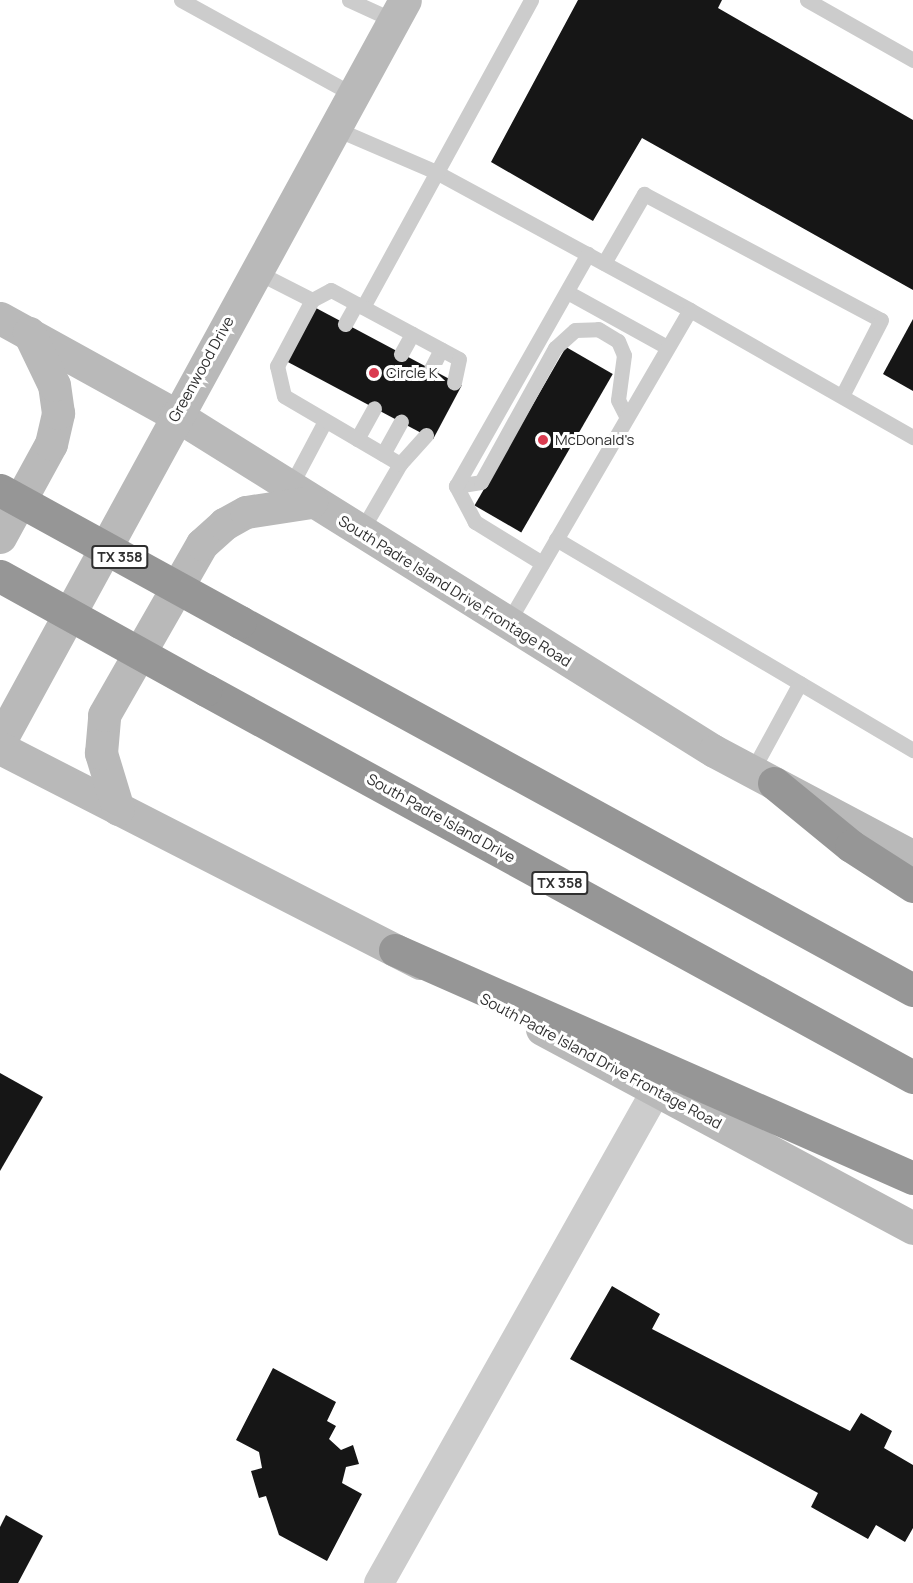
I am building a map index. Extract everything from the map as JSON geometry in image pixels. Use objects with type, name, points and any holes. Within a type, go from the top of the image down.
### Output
[{"type":"highway","name":"TX 358","points":[[0,490],[913,990]]},
{"type":"highway","name":"South Padre Island Drive","points":[[0,576],[913,1077]]},
{"type":"highway","points":[[763,777],[851,846],[913,886]]},
{"type":"highway","points":[[395,950],[913,1178]]},
{"type":"main road","name":"Greenwood Drive","points":[[0,741],[399,10]]},
{"type":"main road","name":"South Padre Island Drive Frontage Road","points":[[0,318],[176,415],[300,496],[507,624],[763,777],[913,857]]},
{"type":"main road","points":[[0,537],[51,444],[58,413],[54,385],[29,333]]},
{"type":"main road","points":[[118,809],[100,753],[104,715],[202,544],[224,524],[246,512],[300,496]]},
{"type":"main road","name":"South Padre Island Drive Frontage Road","points":[[0,748],[395,950],[913,1228]]},
{"type":"street","points":[[378,1583],[656,1091]]},
{"type":"lane","points":[[181,0],[352,94]]},
{"type":"lane","points":[[349,0],[399,10]]},
{"type":"lane","points":[[345,324],[359,305],[436,172],[531,0]]},
{"type":"lane","points":[[807,0],[913,60]]},
{"type":"lane","points":[[334,128],[436,172],[690,310],[913,437]]},
{"type":"lane","points":[[604,263],[644,194],[880,320],[842,396]]},
{"type":"lane","points":[[456,486],[553,310],[568,293],[588,254]]},
{"type":"lane","points":[[255,271],[312,300]]},
{"type":"lane","points":[[400,464],[284,396],[277,366],[312,300],[330,290],[459,359],[454,382]]},
{"type":"lane","points":[[568,293],[665,346]]},
{"type":"lane","points":[[507,624],[665,346],[690,310]]},
{"type":"lane","points":[[456,486],[482,482],[555,348],[575,330],[598,329],[618,341],[624,355],[618,400],[626,416]]},
{"type":"lane","points":[[401,354],[412,334]]},
{"type":"lane","points":[[431,369],[441,349]]},
{"type":"lane","points":[[357,439],[374,408]]},
{"type":"lane","points":[[300,496],[326,421]]},
{"type":"lane","points":[[382,454],[401,422]]},
{"type":"lane","points":[[360,533],[400,464],[426,435]]},
{"type":"lane","points":[[456,486],[475,522],[542,563]]},
{"type":"lane","points":[[556,539],[913,750]]},
{"type":"lane","points":[[763,777],[800,682]]},
{"type":"building","points":[[578,0],[722,0],[718,8],[913,120],[913,290],[642,138],[593,221],[491,162]]},
{"type":"building","name":"Circle K","points":[[316,308],[462,385],[433,439],[287,362]]},
{"type":"building","points":[[913,319],[913,391],[883,374]]},
{"type":"building","name":"McDonald's","points":[[566,347],[613,374],[521,532],[474,505]]},
{"type":"building","points":[[0,1073],[43,1097],[0,1171]]},
{"type":"building","points":[[612,1286],[660,1314],[652,1329],[850,1431],[861,1413],[892,1431],[884,1448],[913,1465],[913,1528],[905,1542],[876,1525],[868,1539],[811,1507],[818,1493],[570,1359]]},
{"type":"building","points":[[273,1368],[336,1402],[327,1421],[336,1426],[329,1439],[341,1450],[353,1445],[359,1464],[346,1467],[342,1483],[362,1494],[327,1561],[279,1535],[266,1496],[259,1498],[251,1471],[262,1468],[259,1452],[236,1440]]},
{"type":"building","points":[[6,1515],[43,1536],[18,1583],[0,1583],[0,1527]]},
{"type":"place","name":"Circle K","points":[[374,373]]},
{"type":"place","name":"McDonald's","points":[[543,440]]}]
